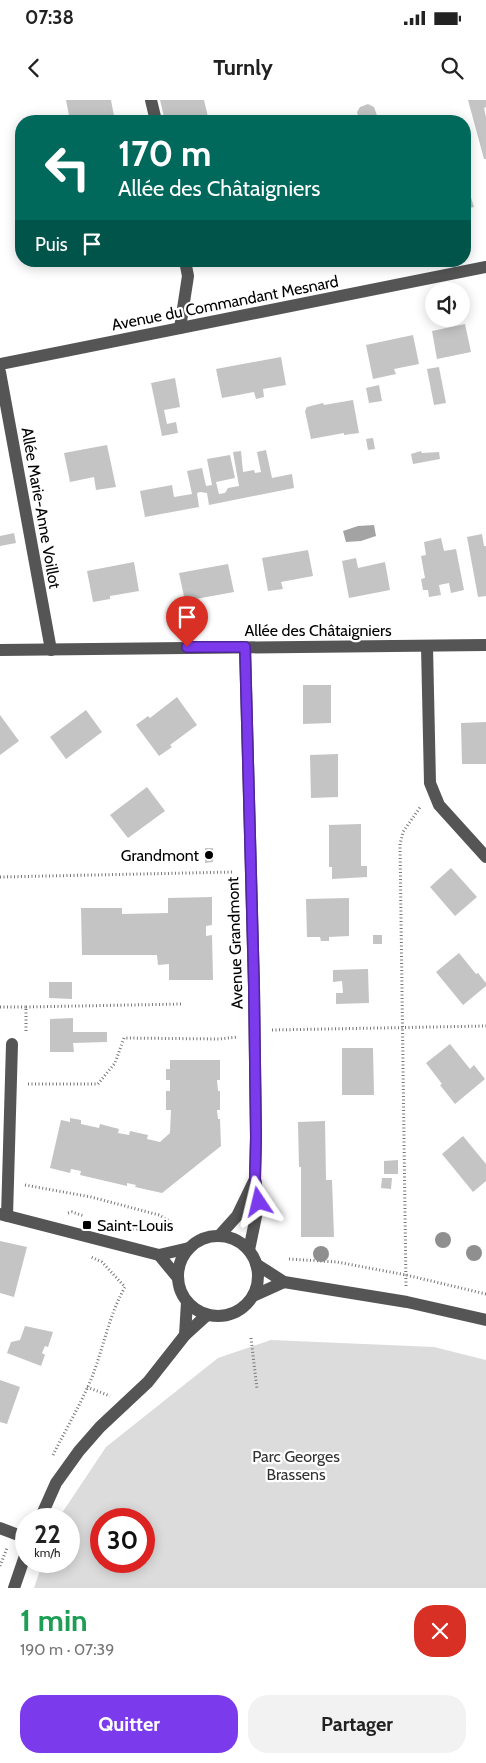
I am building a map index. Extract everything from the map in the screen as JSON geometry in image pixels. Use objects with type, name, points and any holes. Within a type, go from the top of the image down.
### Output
[{"type":"street","points":[[151,100],[155,115]]},
{"type":"street","points":[[180,328],[188,276],[186,267]]},
{"type":"street","name":"Avenue du Commandant Mesnard","points":[[0,364],[486,267]]},
{"type":"street","name":"Allée Marie-Anne Voillot","points":[[0,372],[51,650]]},
{"type":"street","name":"Allée des Châtaigniers","points":[[0,650],[486,645]]},
{"type":"street","points":[[427,646],[428,770],[433,795],[446,815],[486,857]]},
{"type":"street","name":"Avenue Grandmont","points":[[245,647],[254,987],[255,1179],[259,1202],[249,1250]]},
{"type":"street","points":[[12,1044],[8,1182],[3,1215],[159,1255],[189,1248],[201,1240],[210,1237],[229,1237],[238,1241],[249,1250],[256,1264],[258,1283],[253,1296],[246,1304],[233,1313],[223,1316],[207,1315],[194,1308],[187,1302],[181,1291],[178,1278],[181,1262],[189,1248]]},
{"type":"street","name":"Avenue Grandmont","points":[[219,1236],[237,1216],[255,1179]]},
{"type":"street","points":[[159,1255],[178,1278]]},
{"type":"street","points":[[256,1264],[284,1282],[407,1302],[486,1320]]},
{"type":"street","points":[[253,1296],[284,1282]]},
{"type":"street","points":[[185,1335],[187,1302]]},
{"type":"street","points":[[45,1508],[56,1483],[79,1451],[100,1427],[148,1382],[185,1335],[207,1315]]},
{"type":"street","points":[[0,1528],[14,1532]]},
{"type":"street","points":[[14,1588],[19,1573]]},
{"type":"path","points":[[407,1302],[400,844],[403,832],[426,799],[433,795]]},
{"type":"path","points":[[0,877],[236,872]]},
{"type":"path","points":[[26,1006],[182,1004]]},
{"type":"path","points":[[272,1030],[486,1026]]},
{"type":"path","points":[[11,1084],[98,1084],[115,1062],[124,1038],[219,1039],[240,1037]]},
{"type":"path","points":[[8,1182],[91,1197],[159,1215],[171,1222]]},
{"type":"path","points":[[289,1258],[337,1262],[406,1275],[486,1294]]},
{"type":"path","points":[[50,1460],[90,1381],[107,1329],[124,1287]]},
{"type":"path","points":[[251,1338],[256,1388]]},
{"type":"path","points":[[0,1566],[14,1532]]},
{"type":"green space","name":"Parc Georges Brassens","points":[[271,1340],[434,1347],[486,1360],[486,1588],[34,1588],[39,1573],[80,1573],[80,1508],[65,1508],[106,1447],[218,1358]]},
{"type":"shaded area","points":[[374,525],[376,536],[361,541],[346,542],[343,531],[358,526]]},
{"type":"building","points":[[66,100],[111,100],[114,115],[69,115]]},
{"type":"building","points":[[160,100],[204,100],[208,115],[164,115]]},
{"type":"building","points":[[468,100],[486,100],[486,107],[484,108],[486,117],[486,159],[484,159]]},
{"type":"building","points":[[368,104],[374,107],[377,115],[358,115],[357,112],[360,107]]},
{"type":"building","points":[[451,327],[466,327],[471,352],[437,359],[432,331]]},
{"type":"building","points":[[413,335],[419,364],[394,369],[396,374],[373,379],[366,345]]},
{"type":"building","points":[[281,357],[286,385],[263,389],[264,397],[256,399],[254,392],[222,398],[216,369]]},
{"type":"building","points":[[439,367],[446,403],[434,405],[427,369]]},
{"type":"building","points":[[175,378],[180,407],[164,410],[167,424],[176,422],[178,433],[162,436],[151,383]]},
{"type":"building","points":[[379,385],[382,401],[369,403],[366,388]]},
{"type":"building","points":[[353,400],[359,433],[344,435],[344,433],[311,439],[305,411],[307,407],[323,403],[324,405]]},
{"type":"building","points":[[373,438],[375,449],[368,450],[366,439]]},
{"type":"building","points":[[107,445],[116,487],[96,490],[94,477],[70,482],[64,453]]},
{"type":"building","points":[[266,450],[272,478],[292,474],[294,488],[209,505],[207,493],[200,492],[197,493],[199,507],[145,517],[140,491],[172,485],[174,497],[192,494],[187,471],[202,468],[206,486],[212,485],[207,459],[230,455],[235,478],[216,482],[219,494],[225,493],[228,488],[239,486],[233,452],[241,451],[243,472],[254,470],[255,473],[261,472],[257,452]]},
{"type":"building","points":[[421,451],[422,453],[439,452],[440,459],[413,464],[411,454]]},
{"type":"building","points":[[14,533],[16,543],[0,546],[0,536]]},
{"type":"building","points":[[482,534],[484,546],[486,546],[486,596],[478,597],[467,537]]},
{"type":"building","points":[[441,538],[444,551],[456,549],[464,590],[451,593],[449,583],[439,585],[441,595],[429,597],[428,590],[423,590],[421,579],[425,578],[421,556],[426,555],[424,542]]},
{"type":"building","points":[[308,550],[313,576],[281,582],[283,589],[268,591],[262,558]]},
{"type":"building","points":[[356,558],[358,568],[385,562],[390,590],[349,598],[342,561]]},
{"type":"building","points":[[134,562],[139,591],[110,596],[110,599],[93,602],[87,571]]},
{"type":"building","points":[[228,564],[234,592],[185,601],[179,573]]},
{"type":"building","points":[[303,685],[331,685],[331,723],[303,724]]},
{"type":"building","points":[[177,697],[197,725],[170,745],[172,747],[159,756],[136,725],[148,716],[150,718]]},
{"type":"building","points":[[86,710],[102,732],[66,759],[50,737]]},
{"type":"building","points":[[0,715],[19,741],[0,755]]},
{"type":"building","points":[[486,722],[486,764],[462,764],[461,723]]},
{"type":"building","points":[[338,754],[338,797],[311,798],[310,755]]},
{"type":"building","points":[[147,787],[165,811],[128,838],[110,815]]},
{"type":"building","points":[[361,824],[361,866],[367,866],[367,877],[332,879],[332,867],[329,867],[329,825]]},
{"type":"building","name":"Grandmont","points":[[205,848],[213,848],[213,862],[205,863]]},
{"type":"building","points":[[451,868],[477,897],[455,916],[430,887]]},
{"type":"building","points":[[212,897],[212,925],[206,926],[206,936],[212,935],[213,980],[169,980],[169,964],[158,965],[157,955],[82,955],[81,908],[122,908],[122,914],[168,913],[168,898]]},
{"type":"building","points":[[349,898],[349,936],[329,937],[329,941],[321,941],[320,937],[307,937],[306,899]]},
{"type":"building","points":[[373,935],[382,935],[382,944],[373,944]]},
{"type":"building","points":[[459,953],[486,983],[486,986],[463,1005],[436,972]]},
{"type":"building","points":[[368,969],[369,1003],[336,1004],[336,993],[343,993],[342,981],[333,982],[333,970]]},
{"type":"building","points":[[49,982],[72,982],[72,999],[49,998]]},
{"type":"building","points":[[73,1018],[73,1032],[107,1032],[107,1042],[73,1043],[74,1052],[50,1052],[50,1019]]},
{"type":"building","points":[[450,1044],[470,1069],[474,1065],[485,1079],[455,1104],[426,1063]]},
{"type":"building","points":[[342,1048],[373,1048],[374,1095],[342,1095]]},
{"type":"building","points":[[170,1060],[220,1060],[220,1080],[217,1080],[218,1091],[220,1091],[220,1110],[217,1110],[218,1119],[220,1119],[221,1146],[162,1193],[135,1187],[136,1185],[127,1183],[127,1186],[80,1175],[81,1171],[71,1169],[70,1173],[50,1168],[61,1120],[70,1122],[70,1118],[81,1120],[81,1124],[99,1128],[100,1124],[119,1129],[118,1133],[129,1135],[130,1131],[148,1135],[147,1139],[160,1142],[170,1133],[171,1110],[166,1110],[166,1091],[170,1091],[170,1080],[166,1080],[166,1069],[170,1069]]},
{"type":"building","points":[[325,1121],[326,1180],[332,1180],[334,1237],[301,1237],[301,1167],[299,1167],[298,1122]]},
{"type":"building","points":[[463,1136],[486,1164],[486,1181],[473,1192],[442,1154]]},
{"type":"building","points":[[398,1160],[398,1174],[384,1174],[384,1161]]},
{"type":"building","points":[[382,1178],[392,1178],[391,1189],[381,1188]]},
{"type":"building","points":[[0,1241],[27,1247],[14,1297],[0,1293]]},
{"type":"building","points":[[25,1326],[53,1332],[48,1347],[45,1346],[42,1353],[45,1355],[41,1366],[7,1353],[11,1342],[20,1340]]},
{"type":"building","points":[[0,1380],[20,1387],[7,1424],[0,1422]]},
{"type":"place","name":"Grandmont","points":[[209,855]]},
{"type":"place","name":"Saint-Louis","points":[[87,1225]]},
{"type":"route","points":[[187,647],[245,647],[254,987],[255,1179],[259,1202]]}]
